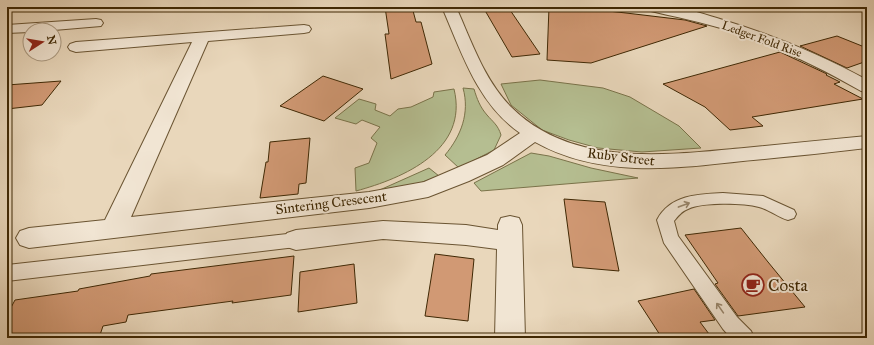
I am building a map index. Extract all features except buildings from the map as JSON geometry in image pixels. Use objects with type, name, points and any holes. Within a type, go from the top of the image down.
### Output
[{"type":"street","name":"Ruby Street","points":[[449,7],[481,77],[497,102],[515,121],[534,133],[556,144],[585,154],[616,159],[651,162],[688,160],[867,142]]},
{"type":"street","name":"Ledger Fold Rise","points":[[652,7],[670,9],[714,22],[789,48],[824,64],[867,87]]},
{"type":"street","points":[[7,29],[99,17],[76,47],[304,29]]},
{"type":"street","points":[[114,228],[202,37]]},
{"type":"street","name":"Sintering Cresecent","points":[[29,238],[370,200],[428,189],[495,160],[534,133]]},
{"type":"street","points":[[296,240],[383,230],[466,235],[510,233],[510,338]]},
{"type":"lane","points":[[744,338],[730,323],[670,238],[665,220],[674,210],[684,204],[702,200],[749,200],[765,203],[788,214]]},
{"type":"lane","points":[[7,273],[296,240]]},
{"type":"green space","points":[[540,80],[603,88],[630,97],[679,126],[701,148],[642,152],[598,148],[569,140],[542,130],[511,105],[501,84]]},
{"type":"green space","points":[[463,88],[474,89],[481,106],[497,126],[501,135],[494,150],[459,168],[445,155],[456,140],[463,124],[465,115],[465,97]]},
{"type":"green space","points":[[454,89],[456,110],[452,129],[442,145],[429,158],[412,169],[394,178],[356,191],[355,168],[369,163],[377,143],[371,138],[380,127],[362,120],[356,124],[335,118],[359,99],[376,104],[375,110],[390,116],[398,109],[411,107],[433,97],[434,92]]},
{"type":"green space","points":[[531,153],[638,178],[481,191],[474,183]]},
{"type":"green space","points":[[429,168],[439,176],[412,186],[373,193]]},
{"type":"place","name":"Costa","points":[[753,285]]}]
